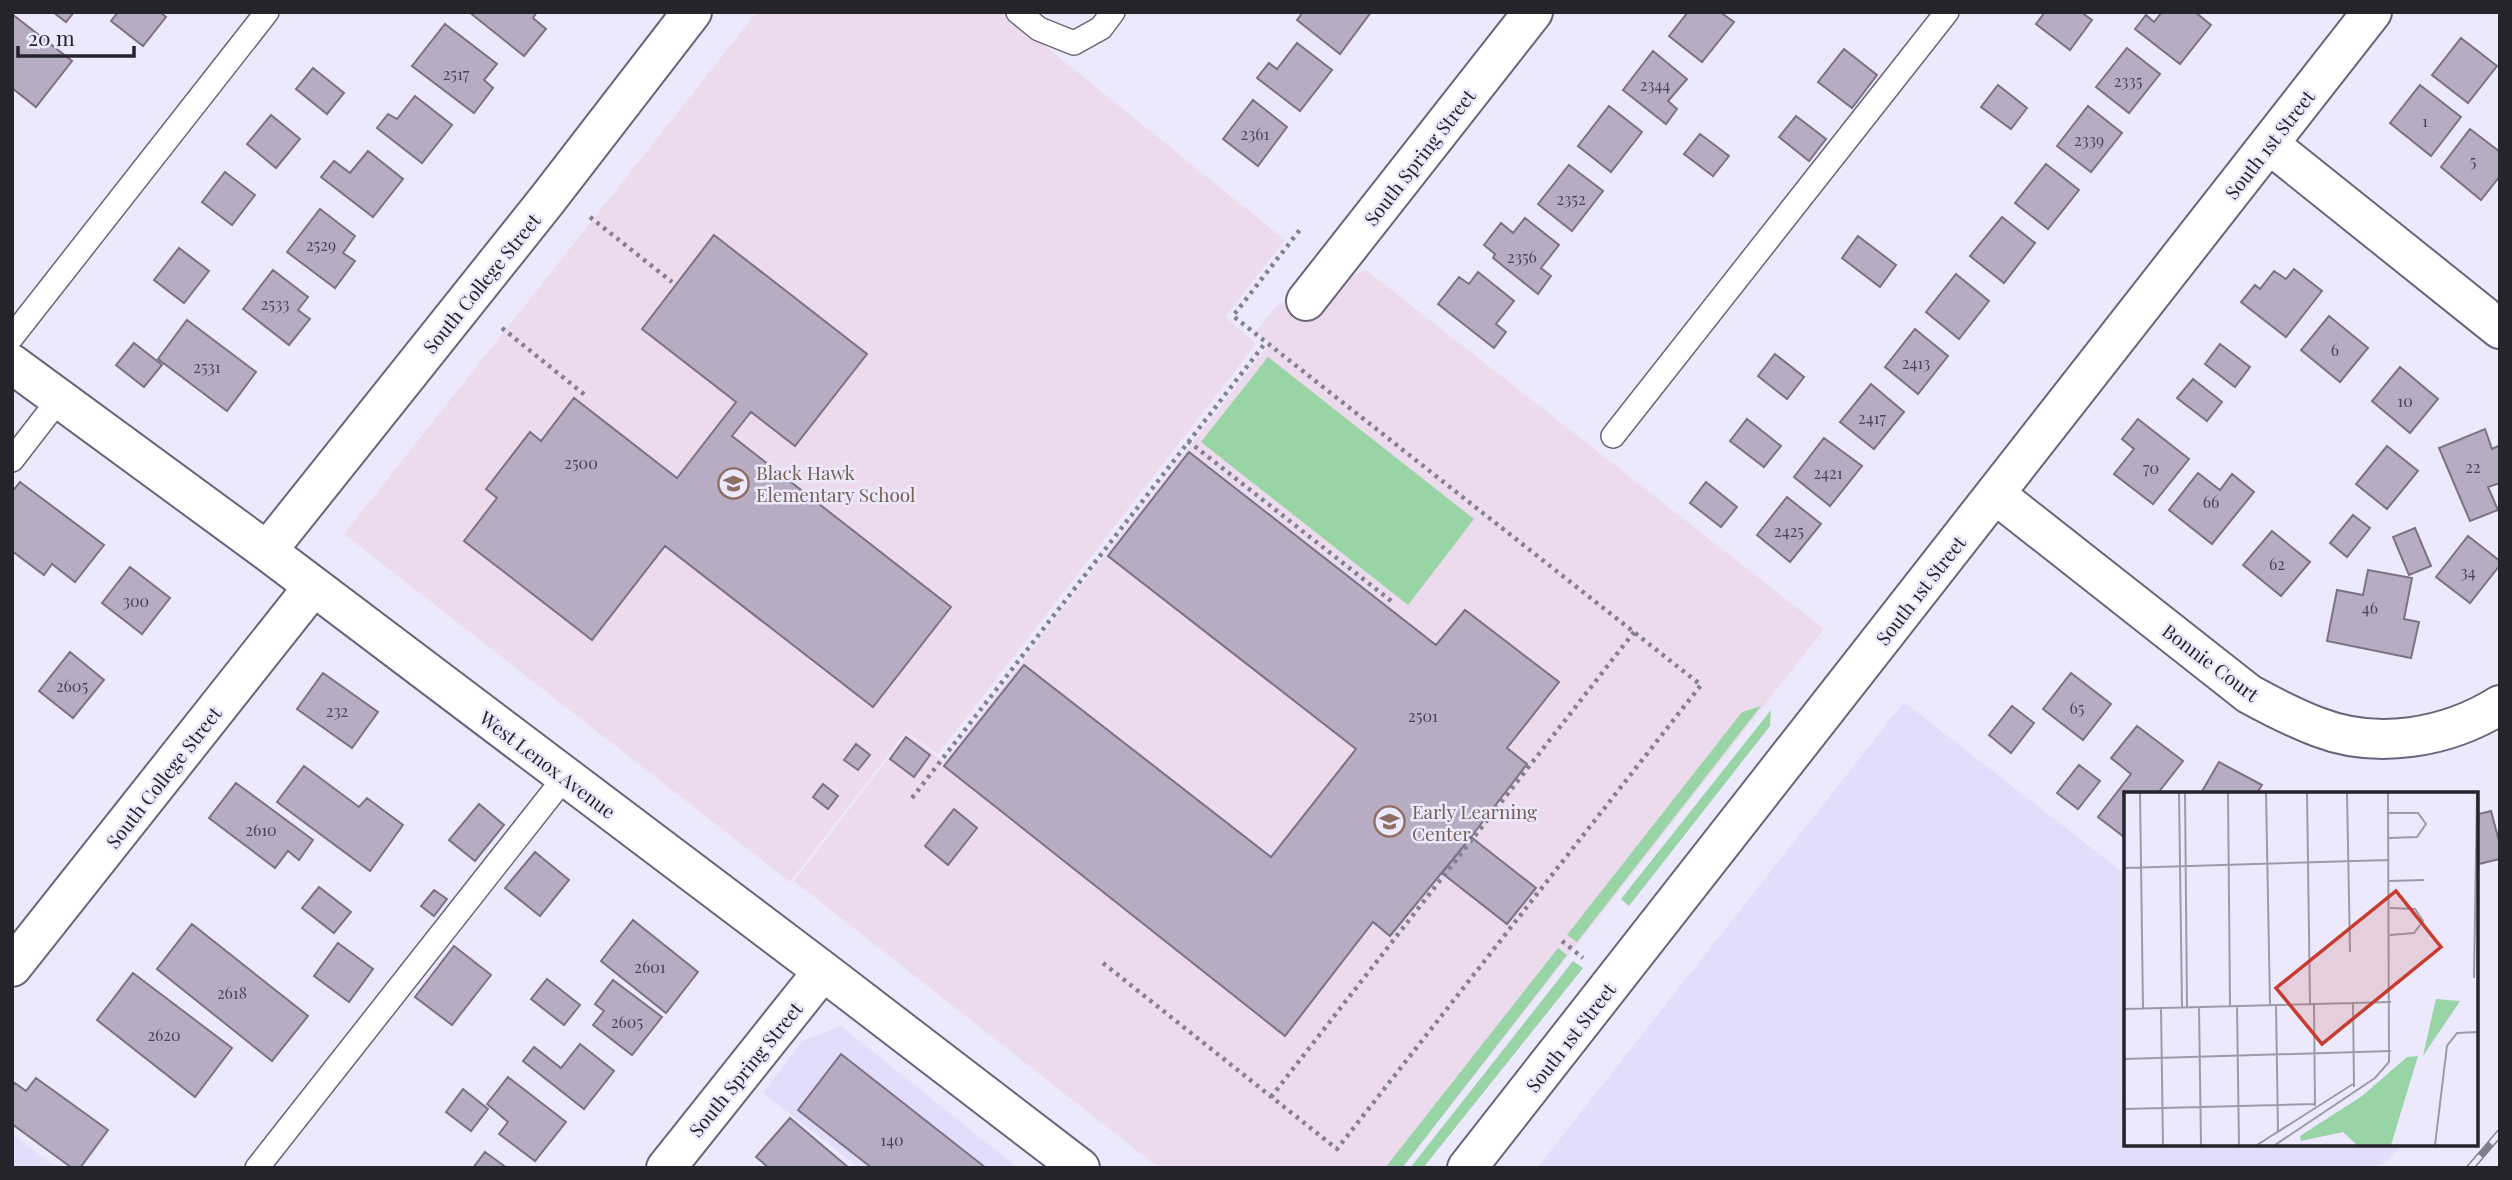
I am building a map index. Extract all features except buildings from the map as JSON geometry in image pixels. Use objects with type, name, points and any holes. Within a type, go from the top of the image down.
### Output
[{"type":"street","name":"South College Street","points":[[267,551],[547,200],[692,12]]},
{"type":"street","name":"South Spring Street","points":[[1306,302],[1533,12]]},
{"type":"street","name":"South 1st Street","points":[[1467,1168],[2372,12]]},
{"type":"street","points":[[2269,144],[2500,329]]},
{"type":"street","name":"West Lenox Avenue","points":[[12,364],[267,551],[823,971],[1067,1164]]},
{"type":"street","name":"Bonnie Court","points":[[1995,494],[2249,694],[2319,728],[2362,738],[2406,738],[2444,731],[2484,715],[2500,705]]},
{"type":"street","name":"South College Street","points":[[12,967],[313,587]]},
{"type":"street","name":"South Spring Street","points":[[666,1168],[823,971]]},
{"type":"lane","points":[[12,337],[267,12]]},
{"type":"lane","points":[[1018,12],[1039,29],[1074,43],[1101,28],[1113,12]]},
{"type":"lane","points":[[1613,436],[1947,12]]},
{"type":"lane","points":[[12,460],[60,398]]},
{"type":"lane","points":[[257,1168],[565,777]]},
{"type":"path","points":[[590,216],[673,282]]},
{"type":"path","points":[[1103,963],[1337,1149],[1526,913],[1702,685],[1233,316],[1302,227]]},
{"type":"path","points":[[502,328],[586,395]]},
{"type":"path","points":[[912,798],[1266,342]]},
{"type":"path","points":[[1188,442],[1395,604]]},
{"type":"path","points":[[1271,1097],[1634,632]]},
{"type":"path","points":[[1562,941],[1586,961]]},
{"type":"shaded area","points":[[757,12],[1003,12],[1285,240],[1225,317],[1256,344],[938,754],[906,732],[790,882],[344,534]]},
{"type":"shaded area","points":[[1366,270],[1824,629],[1402,1168],[1159,1168],[794,881],[907,734],[944,762],[1270,343],[1256,331],[1277,305]]},
{"type":"shaded area","points":[[1904,702],[2124,873],[2124,1145],[2403,1145],[2379,1168],[1537,1168]]},
{"type":"shaded area","points":[[841,1026],[1018,1168],[859,1168],[763,1093],[802,1041]]},
{"type":"shaded area","points":[[12,1133],[56,1168],[12,1168]]},
{"type":"green space","points":[[1268,357],[1474,519],[1408,605],[1201,442]]},
{"type":"green space","points":[[1761,706],[1577,942],[1567,935],[1742,712]]},
{"type":"green space","points":[[1771,710],[1770,726],[1629,906],[1621,899]]},
{"type":"green space","points":[[1558,948],[1567,955],[1402,1168],[1385,1168]]},
{"type":"green space","points":[[1573,961],[1583,968],[1423,1168],[1410,1168]]},
{"type":"railway","points":[[2470,1168],[2500,1133]]},
{"type":"place","name":"Black Hawk Elementary School","points":[[733,483]]},
{"type":"place","name":"Early Learning Center","points":[[1389,822]]}]
